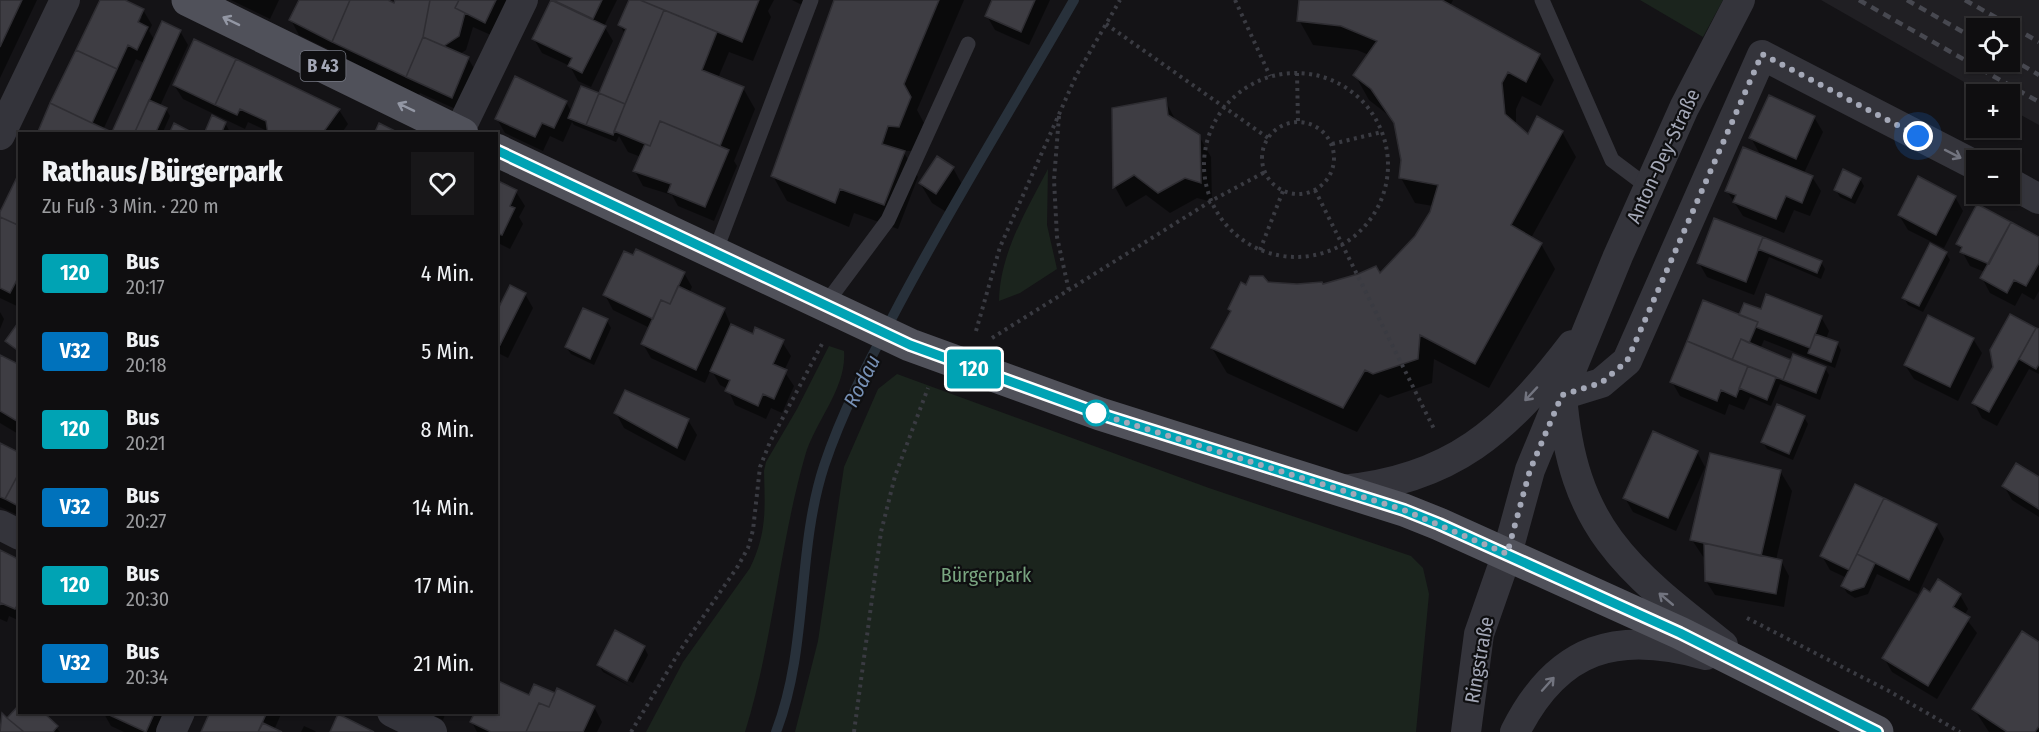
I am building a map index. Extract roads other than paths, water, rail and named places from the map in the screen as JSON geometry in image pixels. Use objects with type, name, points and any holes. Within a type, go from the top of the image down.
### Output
[{"type":"main road","name":"B 43","points":[[188,0],[458,132]]},
{"type":"main road","points":[[498,151],[714,255],[910,345],[1100,414],[1431,520],[1782,682],[1877,732]]},
{"type":"street","points":[[0,135],[65,0]]},
{"type":"street","points":[[460,132],[524,0]]},
{"type":"street","name":"Anton-Dey-Straße","points":[[1507,554],[1530,470],[1648,187],[1684,108],[1740,0]]},
{"type":"street","points":[[1782,682],[1732,652],[1638,576],[1614,550],[1590,510],[1579,481],[1565,429],[1562,395],[1601,383],[1627,361],[1765,46],[1966,160]]},
{"type":"street","points":[[2020,188],[2039,198]]},
{"type":"street","name":"Anton-Dey-Straße","points":[[1341,490],[1377,487],[1410,478],[1450,462],[1473,448],[1505,422],[1537,388],[1594,316]]},
{"type":"street","points":[[0,525],[18,534]]},
{"type":"street","name":"Ringstraße","points":[[1466,732],[1479,634],[1507,554]]},
{"type":"street","points":[[1515,732],[1533,701],[1560,671],[1590,652],[1623,643],[1657,644],[1688,650],[1732,663],[1782,682]]},
{"type":"street","points":[[171,732],[179,714]]},
{"type":"street","points":[[396,714],[432,732]]},
{"type":"lane","points":[[714,255],[812,0]]},
{"type":"lane","points":[[1542,0],[1612,160],[1648,187]]},
{"type":"lane","points":[[838,313],[888,220],[968,44]]},
{"type":"waterway","name":"Rodau","points":[[776,732],[793,666],[815,499],[839,426],[865,369],[915,274],[1074,0]]},
{"type":"railway","points":[[1859,0],[2039,102]]},
{"type":"railway","points":[[1907,0],[1966,34]]},
{"type":"railway","points":[[1965,0],[2039,42]]},
{"type":"railway","points":[[2020,64],[2039,75]]},
{"type":"park label","name":"Bürgerpark","points":[[986,575]]}]
